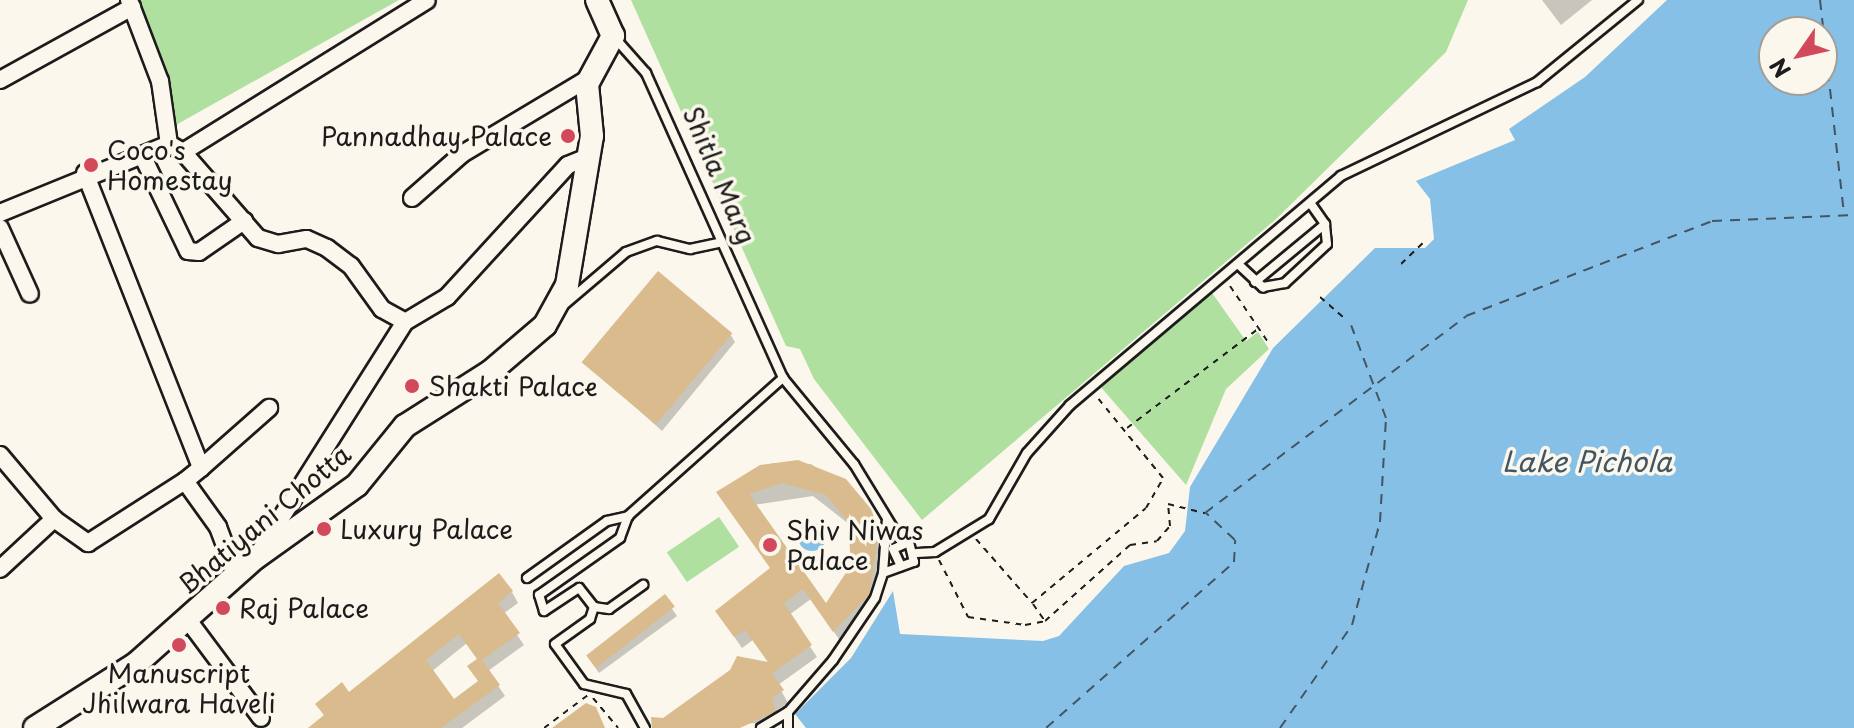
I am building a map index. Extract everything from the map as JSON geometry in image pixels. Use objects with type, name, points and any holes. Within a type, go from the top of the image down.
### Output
[{"type":"main road","name":"Shitla Marg","points":[[597,0],[613,36]]},
{"type":"main road","points":[[560,305],[588,157],[589,78],[613,36]]},
{"type":"main road","name":"Bhatiyani Chotta","points":[[35,728],[136,664],[255,558],[357,485],[405,426],[523,347],[560,305]]},
{"type":"street","points":[[0,213],[85,173],[176,148],[427,0]]},
{"type":"street","points":[[0,80],[131,4],[160,81],[176,148],[244,221],[278,244],[307,239],[327,248],[351,266],[382,309],[405,322]]},
{"type":"street","points":[[412,198],[462,154],[589,78]]},
{"type":"street","points":[[142,155],[188,251],[244,221]]},
{"type":"street","points":[[255,558],[405,322],[447,297],[568,165],[588,157]]},
{"type":"street","points":[[85,173],[201,468]]},
{"type":"street","points":[[0,228],[30,294]]},
{"type":"street","points":[[0,455],[54,519],[88,543],[185,481],[269,408]]},
{"type":"street","points":[[185,481],[218,527],[236,575]]},
{"type":"street","points":[[0,569],[54,519]]},
{"type":"street","points":[[188,620],[261,718]]},
{"type":"lane","points":[[901,566],[892,554],[901,541],[917,553],[935,552],[989,519],[1051,424],[1348,171],[1537,82],[1638,0]]},
{"type":"lane","name":"Shitla Marg","points":[[613,36],[646,73],[719,243],[783,378],[886,514],[901,541]]},
{"type":"lane","points":[[1239,265],[1255,282],[1271,288],[1285,283],[1327,244],[1325,224],[1311,204]]},
{"type":"lane","points":[[1255,282],[1325,224]]},
{"type":"lane","points":[[560,305],[626,252],[657,241],[690,249],[719,243]]},
{"type":"lane","points":[[527,578],[607,521],[628,516],[783,378]]},
{"type":"lane","points":[[761,728],[788,712],[850,636],[883,573],[886,514]]},
{"type":"lane","points":[[628,516],[620,538],[537,600],[549,609],[579,588],[594,607],[609,609],[643,585]]},
{"type":"lane","points":[[883,573],[912,565],[917,553]]},
{"type":"lane","points":[[594,607],[590,619],[555,644],[584,684],[604,685],[626,694],[645,728]]},
{"type":"lane","points":[[788,712],[788,728]]},
{"type":"path","points":[[1401,264],[1423,243]]},
{"type":"path","points":[[1224,278],[1270,345]]},
{"type":"path","points":[[1320,297],[1344,318]]},
{"type":"path","points":[[1126,428],[1259,328]]},
{"type":"path","points":[[1032,603],[1158,494],[1163,478],[1126,428],[1090,390]]},
{"type":"path","points":[[935,552],[968,617],[1045,621],[1130,545],[1157,541],[1170,526],[1168,504],[1205,513]]},
{"type":"path","points":[[970,532],[1045,621]]},
{"type":"path","points":[[544,728],[604,685]]},
{"type":"path","points":[[590,694],[618,728]]},
{"type":"green space","points":[[137,0],[399,0],[174,126]]},
{"type":"green space","points":[[631,0],[1468,0],[1446,52],[1275,220],[922,520],[814,379],[800,349],[786,346]]},
{"type":"green space","points":[[1210,290],[1246,341],[1258,332],[1269,349],[1226,389],[1186,485],[1099,385]]},
{"type":"green space","points":[[719,517],[739,547],[687,582],[667,552]]},
{"type":"water","name":"Lake Pichola","points":[[1667,0],[1854,0],[1854,728],[806,728],[795,714],[851,658],[893,591],[900,634],[1043,641],[1059,636],[1124,566],[1169,553],[1185,531],[1190,487],[1273,348],[1375,248],[1425,248],[1434,239],[1430,199],[1416,181],[1515,140],[1509,129],[1585,77]]},
{"type":"water","points":[[812,523],[822,527],[826,537],[822,547],[812,551],[802,547],[798,537],[802,527]]},
{"type":"building","points":[[658,271],[732,333],[656,425],[582,362]]},
{"type":"building","points":[[798,460],[846,479],[871,509],[879,531],[869,595],[833,632],[803,589],[784,603],[812,645],[772,673],[784,690],[772,698],[776,711],[740,728],[652,728],[651,717],[663,718],[730,670],[737,656],[768,662],[745,630],[734,637],[715,611],[770,568],[716,492],[760,465]],"holes":[[[782,483],[826,495],[848,521],[851,565],[826,603],[749,494]]]},
{"type":"building","points":[[499,573],[513,591],[498,603],[520,633],[482,660],[500,685],[441,728],[308,728],[324,715],[315,704],[342,682],[349,692]],"holes":[[[459,634],[477,659],[467,666],[478,681],[454,699],[426,660]]]},
{"type":"building","points":[[665,594],[675,607],[596,668],[586,656]]},
{"type":"building","points":[[586,703],[596,707],[605,728],[552,728]]},
{"type":"ferry route","points":[[1820,0],[1844,213]]},
{"type":"ferry route","points":[[1205,513],[1466,316],[1712,221],[1854,215]]},
{"type":"ferry route","points":[[1280,728],[1352,625],[1380,522],[1386,418],[1351,325]]},
{"type":"ferry route","points":[[1046,728],[1234,562],[1235,540],[1206,513]]},
{"type":"place","name":"Pannadhay Palace","points":[[568,136]]},
{"type":"place","name":"Coco's Homestay","points":[[91,165]]},
{"type":"place","name":"Shakti Palace","points":[[412,386]]},
{"type":"place","name":"Luxury Palace","points":[[324,529]]},
{"type":"place","name":"Shiv Niwas Palace","points":[[770,545]]},
{"type":"place","name":"Raj Palace","points":[[223,608]]},
{"type":"place","name":"Manuscript Jhilwara Haveli","points":[[179,645]]}]
